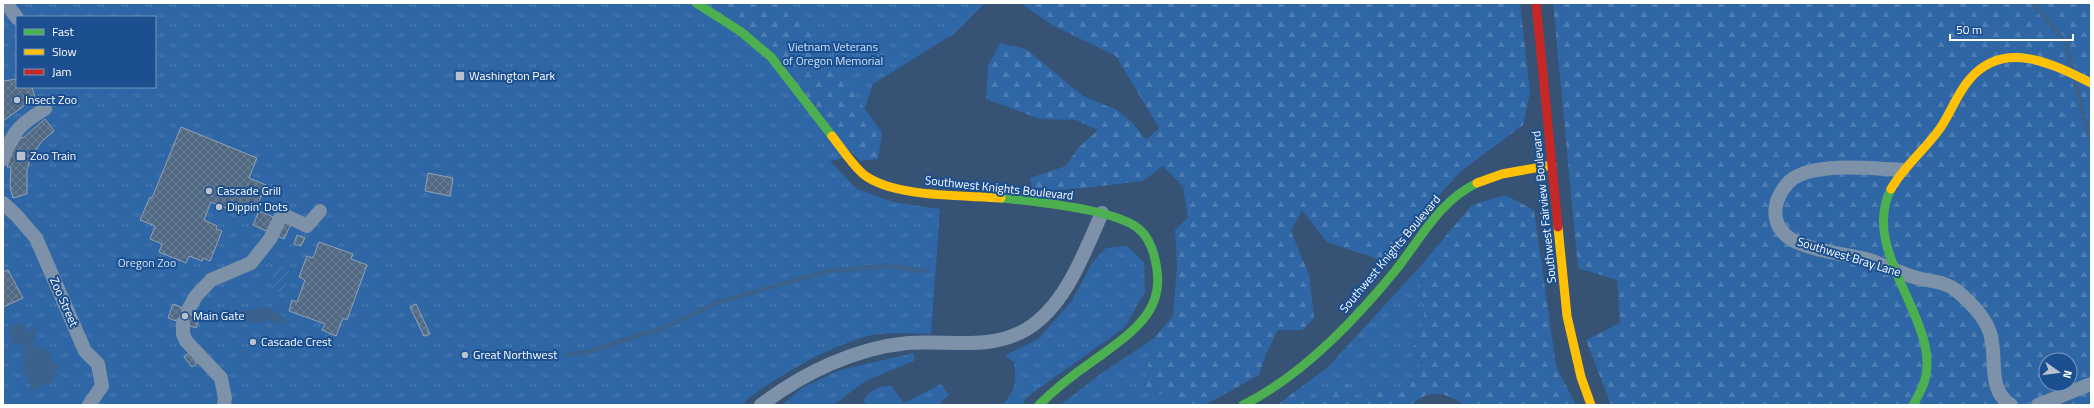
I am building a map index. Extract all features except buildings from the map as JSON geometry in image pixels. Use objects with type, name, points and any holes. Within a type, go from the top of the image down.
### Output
[{"type":"street","points":[[6,3],[16,17]]},
{"type":"street","name":"Southwest Knights Boulevard","points":[[696,3],[722,19],[773,58],[854,165],[876,182],[921,192],[997,198],[1064,206],[1102,213],[1120,217],[1128,221],[1136,226],[1148,240],[1157,262],[1158,291],[1153,305],[1140,324],[1071,377],[1039,405]]},
{"type":"street","name":"Southwest Fairview Boulevard","points":[[1536,3],[1567,316],[1581,377],[1592,405]]},
{"type":"street","points":[[1913,405],[1921,392],[1925,380],[1926,369],[1924,345],[1918,321],[1886,247],[1883,231],[1884,212],[1894,183],[1902,170],[1931,140],[1975,72],[1999,59],[2017,57],[2040,60],[2070,72],[2091,83]]},
{"type":"street","points":[[3,159],[12,136],[26,120],[45,109]]},
{"type":"street","name":"Southwest Knights Boulevard","points":[[1243,405],[1277,387],[1362,309],[1402,261],[1427,226],[1446,205],[1460,194],[1473,185],[1493,177],[1552,165]]},
{"type":"street","name":"Southwest Bray Lane","points":[[1902,170],[1831,168],[1808,170],[1792,178],[1780,192],[1775,201],[1774,210],[1777,223],[1786,235],[1801,244],[1867,260],[1918,279],[1947,284],[1956,290],[1973,307],[1990,332],[1996,389],[2005,401],[2011,405]]},
{"type":"street","name":"Zoo Street","points":[[3,203],[17,216],[36,238],[85,351],[98,364],[102,386],[89,405]]},
{"type":"street","points":[[224,405],[225,398],[221,378],[186,341],[183,334],[186,317],[204,286],[211,280],[251,263],[270,239],[282,214],[307,226],[320,211]]},
{"type":"street","points":[[761,405],[788,386],[814,372],[844,358],[870,350],[909,343],[986,343],[1007,338],[1027,328],[1052,305],[1070,281],[1102,213]]},
{"type":"street","points":[[2038,405],[2091,384]]},
{"type":"green space","points":[[3,3],[985,3],[955,33],[873,84],[848,157],[830,161],[857,189],[893,202],[940,209],[931,334],[878,334],[846,343],[798,366],[767,385],[741,405],[3,405]]},
{"type":"green space","points":[[707,3],[783,3],[815,39],[882,133],[878,159],[860,161]]},
{"type":"green space","points":[[1020,3],[1520,3],[1530,92],[1523,125],[1460,172],[1381,260],[1327,242],[1302,210],[1291,231],[1309,275],[1314,318],[1302,330],[1278,330],[1266,354],[1259,375],[1205,405],[1187,405],[1144,387],[1153,339],[1173,316],[1177,267],[1175,230],[1188,217],[1183,187],[1163,166],[1143,181],[1085,188],[1033,191],[1030,178],[1066,166],[1078,148],[1098,130],[1076,120],[1040,119],[986,99],[988,66],[1000,43],[1026,49],[1083,96],[1117,110],[1132,122],[1146,140],[1159,128],[1116,56],[1054,26]]},
{"type":"green space","points":[[1553,3],[2091,3],[2091,405],[1611,405],[1586,340],[1620,323],[1617,280],[1578,268]]},
{"type":"green space","points":[[1505,195],[1534,210],[1556,366],[1576,405],[1464,405],[1444,395],[1431,394],[1411,405],[1278,405],[1294,392],[1319,397],[1348,384],[1357,396],[1403,387],[1421,366],[1413,349],[1424,320],[1424,304],[1418,269],[1472,205]]},
{"type":"green space","points":[[1127,246],[1144,262],[1145,292],[1125,327],[1027,397],[1022,405],[1002,405],[1010,395],[1015,380],[1014,362],[1005,355],[1038,339],[1072,301],[1092,263],[1106,248]]},
{"type":"green space","points":[[279,266],[289,270],[285,294],[271,288],[273,286],[272,269]]},
{"type":"green space","points":[[1418,269],[1424,304],[1424,320],[1413,349],[1421,366],[1403,387],[1357,396],[1330,393],[1319,397],[1294,392],[1327,368]]},
{"type":"green space","points":[[1153,339],[1144,387],[1187,405],[1060,405],[1106,370]]},
{"type":"green space","points":[[914,353],[914,361],[867,380],[833,405],[782,405],[802,388],[840,370]]},
{"type":"green space","points":[[941,384],[949,395],[941,402],[941,405],[869,405],[863,402],[871,392],[882,387],[891,386],[904,403]]},
{"type":"shaded area","points":[[266,306],[282,316],[286,321],[286,325],[269,320],[261,323],[245,321],[236,316],[243,310],[251,310]]},
{"type":"shaded area","points":[[20,323],[26,324],[26,332],[29,332],[31,326],[37,329],[33,342],[35,346],[47,350],[52,362],[57,363],[59,366],[51,384],[45,384],[38,390],[31,389],[24,370],[24,345],[15,344],[11,346],[11,335],[8,333],[9,328]]},
{"type":"waterway","points":[[2033,3],[2066,43],[2072,67]]},
{"type":"waterway","points":[[2075,81],[2087,130],[2091,137]]},
{"type":"waterway","points":[[567,355],[588,352],[663,328],[719,302],[828,271],[887,266],[927,271]]},
{"type":"traffic: fast","points":[[696,3],[740,31],[771,57],[832,136]]},
{"type":"traffic: fast","points":[[1243,405],[1264,393],[1306,363],[1344,328],[1395,271],[1431,222],[1441,211],[1452,200],[1477,183]]},
{"type":"traffic: fast","points":[[1891,189],[1884,213],[1885,238],[1892,263],[1923,336],[1927,360],[1924,383],[1913,405]]},
{"type":"traffic: fast","points":[[1001,198],[1073,207],[1112,216],[1128,222],[1139,229],[1147,238],[1154,253],[1158,278],[1156,293],[1148,313],[1122,340],[1079,371],[1039,405]]},
{"type":"traffic: slow","points":[[1891,189],[1902,173],[1941,127],[1969,80],[1982,68],[1997,60],[2012,58],[2044,62],[2091,83]]},
{"type":"traffic: slow","points":[[832,136],[859,170],[876,182],[892,187],[929,194],[1001,198]]},
{"type":"traffic: slow","points":[[1477,183],[1502,174],[1552,165]]},
{"type":"traffic: slow","points":[[1558,227],[1567,316],[1581,377],[1591,405]]},
{"type":"traffic: jam","points":[[1536,3],[1558,227]]},
{"type":"place","name":"Washington Park","points":[[460,76]]},
{"type":"place","name":"Insect Zoo","points":[[17,100]]},
{"type":"place","name":"Zoo Train","points":[[21,156]]},
{"type":"place","name":"Cascade Grill","points":[[209,191]]},
{"type":"place","name":"Dippin' Dots","points":[[219,207]]},
{"type":"place","name":"Main Gate","points":[[185,316]]},
{"type":"place","name":"Cascade Crest","points":[[253,342]]},
{"type":"place","name":"Great Northwest","points":[[465,355]]},
{"type":"park label","name":"Vietnam Veterans of Oregon Memorial","points":[[833,54]]},
{"type":"park label","name":"Oregon Zoo","points":[[147,263]]}]
